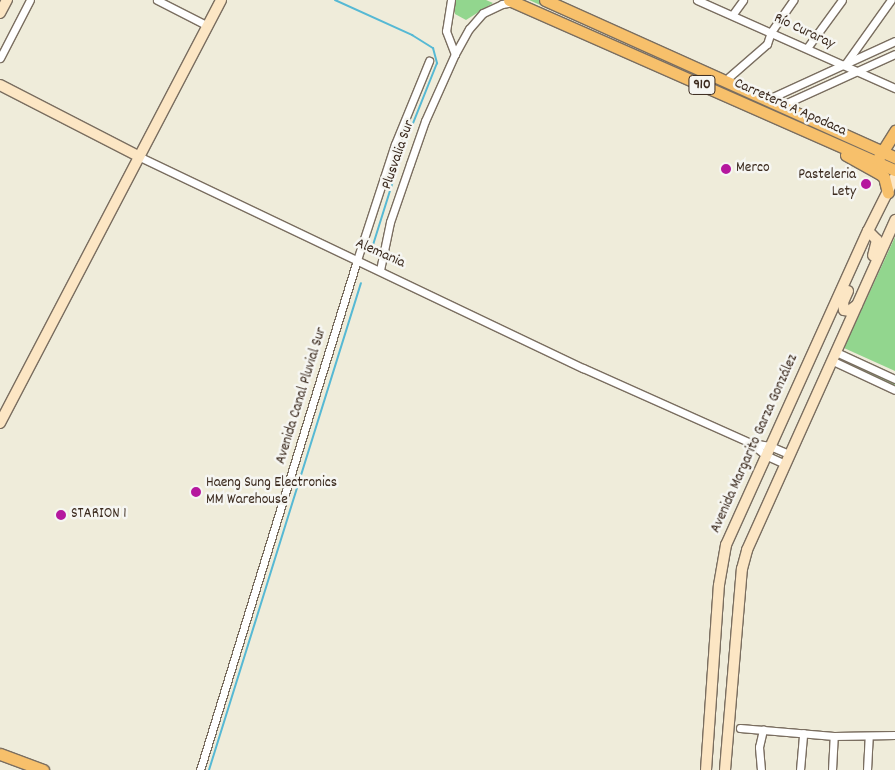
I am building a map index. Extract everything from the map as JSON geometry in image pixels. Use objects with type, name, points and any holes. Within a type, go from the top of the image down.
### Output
[{"type":"main road","points":[[0,13],[7,0]]},
{"type":"main road","points":[[0,423],[4,404],[221,0]]},
{"type":"main road","name":"Carretera A Apodaca","points":[[545,0],[895,170]]},
{"type":"main road","points":[[558,0],[865,137],[877,161],[888,192]]},
{"type":"main road","name":"Carretera A Apodaca","points":[[512,1],[839,146],[877,161],[895,157]]},
{"type":"main road","name":"Alemania","points":[[0,84],[138,156]]},
{"type":"main road","points":[[877,161],[895,131]]},
{"type":"main road","name":"Avenida Margarito Garza González","points":[[706,770],[723,559],[732,529],[868,231],[895,177]]},
{"type":"main road","points":[[726,770],[742,569],[747,550],[789,454],[859,304],[895,220]]},
{"type":"main road","points":[[868,231],[877,240],[870,264],[872,273]]},
{"type":"main road","points":[[858,254],[859,267],[843,306],[844,310],[849,311],[859,304]]},
{"type":"main road","points":[[0,754],[43,770]]},
{"type":"street","points":[[0,58],[30,0]]},
{"type":"street","points":[[157,0],[208,26]]},
{"type":"street","points":[[451,0],[447,37],[455,54]]},
{"type":"street","name":"Río Curaray","points":[[697,0],[733,14],[895,88]]},
{"type":"street","points":[[733,14],[743,0]]},
{"type":"street","points":[[728,77],[760,52],[767,44],[772,32],[794,0]]},
{"type":"street","points":[[807,48],[842,0]]},
{"type":"street","name":"Río Curaray","points":[[844,66],[891,0]]},
{"type":"street","name":"Plusvalia Sur","points":[[380,270],[390,222],[410,164],[425,121],[455,54],[469,29],[483,14],[512,1]]},
{"type":"street","points":[[774,96],[844,66],[895,41]]},
{"type":"street","points":[[789,102],[895,54]]},
{"type":"street","name":"Avenida Canal Pluvial Sur","points":[[200,770],[357,260],[395,144],[429,61]]},
{"type":"street","name":"Alemania","points":[[138,156],[583,368],[768,451],[785,464]]},
{"type":"street","points":[[835,357],[895,379]]},
{"type":"street","points":[[835,357],[895,390]]},
{"type":"street","name":"Alemania","points":[[768,451],[789,454]]},
{"type":"street","points":[[740,728],[834,736],[895,735]]},
{"type":"street","points":[[761,770],[759,747],[763,729]]},
{"type":"street","points":[[800,770],[803,733]]},
{"type":"street","points":[[832,770],[834,736]]},
{"type":"street","points":[[867,770],[869,736]]},
{"type":"green space","points":[[454,0],[486,0],[493,3],[466,20],[455,14]]},
{"type":"green space","points":[[529,0],[539,0],[563,10],[874,154]]},
{"type":"green space","points":[[895,237],[895,371],[844,348]]},
{"type":"green space","points":[[837,356],[895,383],[895,387],[835,359]]},
{"type":"waterway","points":[[335,0],[412,35],[433,48],[437,63],[404,146],[371,251]]},
{"type":"waterway","points":[[209,770],[361,283]]},
{"type":"place","name":"Merco","points":[[726,169]]},
{"type":"place","name":"Pasteleria Lety","points":[[866,184]]},
{"type":"place","name":"Haeng Sung Electronics MM Warehouse","points":[[196,492]]},
{"type":"place","name":"STARION 1","points":[[61,515]]}]
